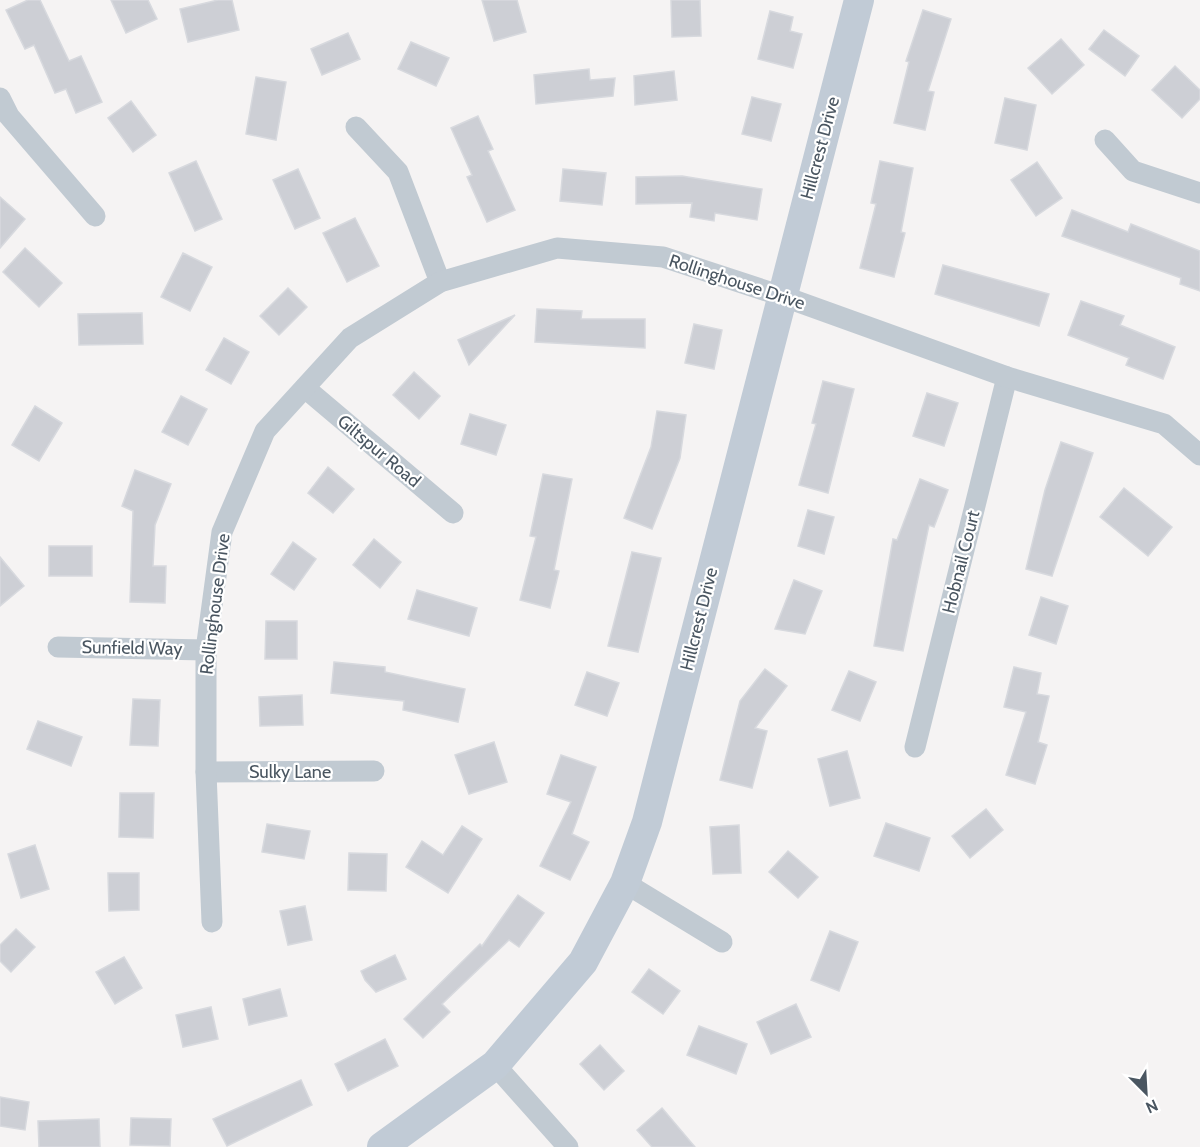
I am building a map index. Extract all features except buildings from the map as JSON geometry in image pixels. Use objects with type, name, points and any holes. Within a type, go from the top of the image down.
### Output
[{"type":"street","name":"Hillcrest Drive","points":[[382,1147],[495,1065],[583,962],[625,883],[647,822],[859,0]]},
{"type":"street","points":[[3,111],[95,216]]},
{"type":"street","points":[[356,127],[398,172],[440,282]]},
{"type":"street","points":[[1105,140],[1133,171],[1200,193]]},
{"type":"street","name":"Rollinghouse Drive","points":[[212,922],[206,772],[206,650],[222,532],[265,431],[350,338],[440,282],[557,248],[663,257],[782,296],[1007,377],[1164,424],[1200,455]]},
{"type":"street","name":"Hobnail Court","points":[[915,747],[1007,377]]},
{"type":"street","name":"Giltspur Road","points":[[305,388],[453,513]]},
{"type":"street","name":"Sunfield Way","points":[[58,647],[206,650]]},
{"type":"street","name":"Sulky Lane","points":[[206,772],[374,771]]},
{"type":"street","points":[[625,883],[722,942]]},
{"type":"street","points":[[495,1065],[568,1147]]}]
